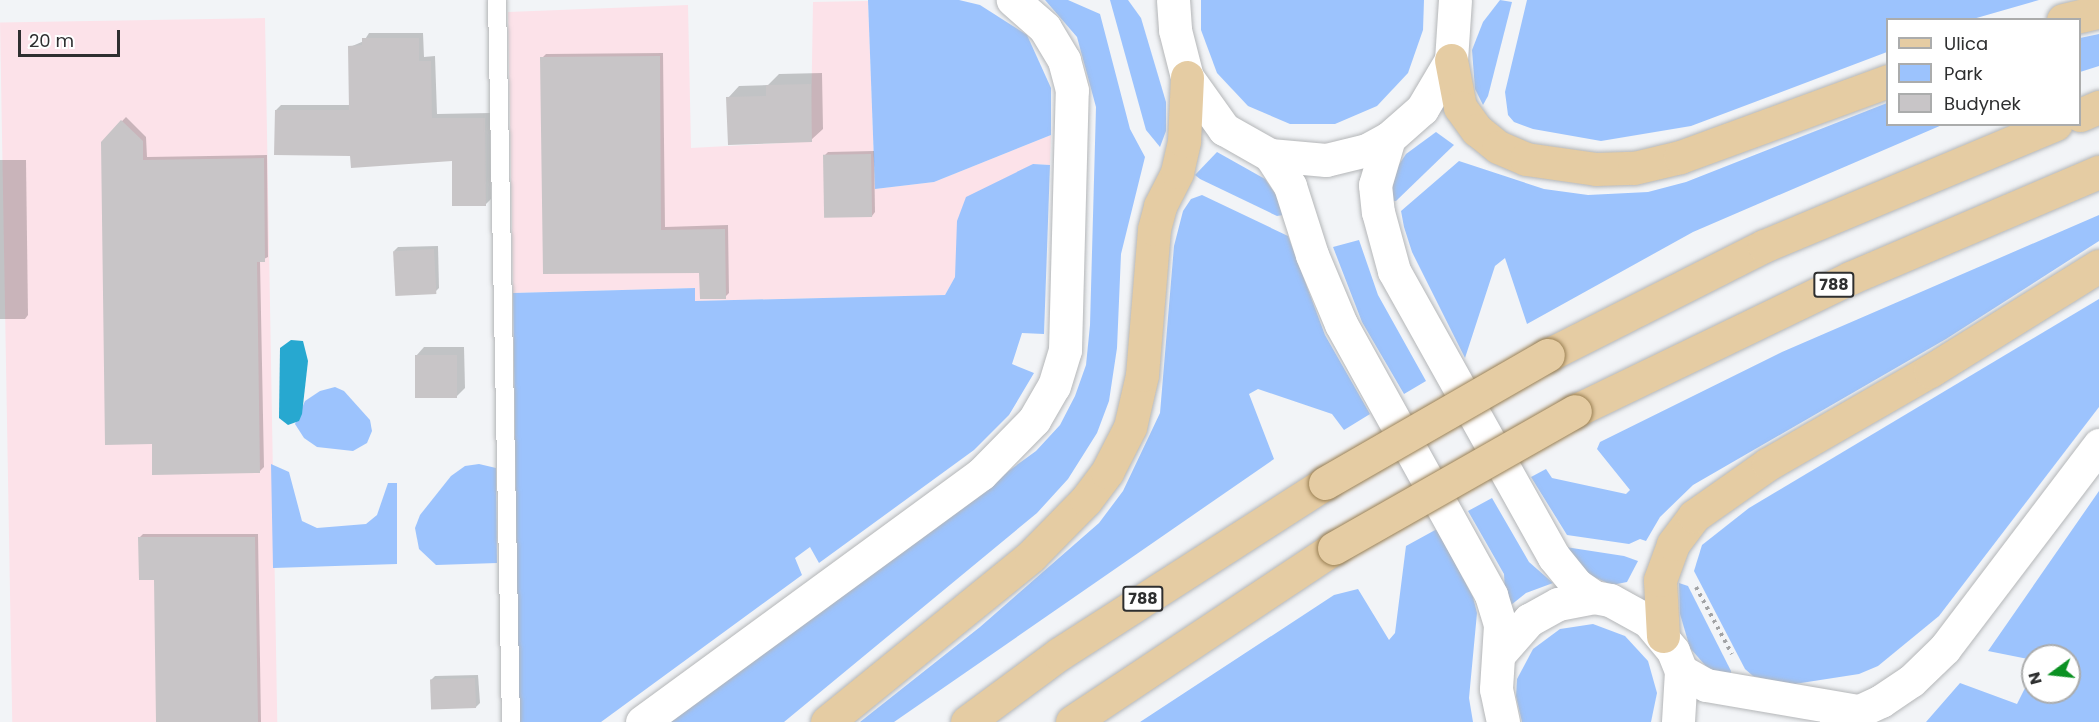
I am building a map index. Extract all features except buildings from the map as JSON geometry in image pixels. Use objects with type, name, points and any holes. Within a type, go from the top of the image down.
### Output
[{"type":"main road","points":[[642,722],[981,474],[1034,420],[1054,386],[1065,350],[1072,90],[1064,60],[1045,28],[1013,0]]},
{"type":"main road","points":[[827,722],[1031,556],[1086,500],[1107,472],[1130,427],[1142,375],[1154,229],[1160,207],[1177,172],[1184,141],[1187,77],[1171,2]]},
{"type":"main road","points":[[1460,4],[1451,60],[1460,107],[1477,130],[1498,147],[1526,159],[1596,169],[1634,168],[1680,158],[1886,81]]},
{"type":"main road","points":[[2072,18],[2099,12]]},
{"type":"main road","points":[[1187,77],[1224,129],[1270,155],[1326,160],[1367,150],[1389,138],[1422,110],[1451,60]]},
{"type":"main road","points":[[2081,114],[2099,107]]},
{"type":"main road","name":"788","points":[[967,722],[1059,654],[1325,483],[1548,355],[1764,246],[2050,126]]},
{"type":"main road","points":[[1389,138],[1375,185],[1381,228],[1394,271],[1554,557],[1577,585],[1594,597],[1633,611],[1663,636],[1682,671],[1678,722]]},
{"type":"main road","points":[[1270,155],[1290,186],[1312,255],[1341,324],[1491,595],[1500,625],[1501,651],[1496,690],[1503,722]]},
{"type":"main road","name":"788","points":[[1072,722],[1334,548],[1575,411],[1890,259],[2099,172]]},
{"type":"main road","points":[[1663,636],[1660,580],[1672,544],[1694,516],[1768,464],[1930,371],[2099,266]]},
{"type":"main road","points":[[1682,671],[1715,687],[1847,716],[1911,681],[1945,648],[2099,445]]},
{"type":"main road","points":[[1501,651],[1529,620],[1571,600],[1594,597]]},
{"type":"lane","points":[[497,0],[511,722]]},
{"type":"path","points":[[1691,577],[1735,660]]},
{"type":"shaded area","points":[[868,1],[875,189],[934,182],[1051,135],[1050,165],[1033,164],[957,256],[955,277],[945,295],[695,301],[694,288],[513,293],[508,12],[688,5],[691,148],[782,143],[811,122],[813,2]]},
{"type":"shaded area","points":[[265,18],[277,722],[12,722],[0,23]]},
{"type":"shaded area","points":[[291,340],[303,341],[308,361],[302,414],[299,421],[288,425],[279,418],[280,348]]},
{"type":"green space","points":[[868,0],[959,0],[980,5],[1027,35],[1051,88],[1051,135],[934,182],[875,189]]},
{"type":"green space","points":[[1045,0],[1068,0],[1100,14],[1130,129],[1145,157],[1121,254],[1117,348],[1109,401],[1097,433],[1068,479],[1037,513],[784,722],[665,722],[1036,451],[1060,425],[1075,396],[1086,365],[1090,325],[1096,107],[1077,37]]},
{"type":"green space","points":[[1110,0],[1128,0],[1141,18],[1166,102],[1166,131],[1160,147],[1146,130]]},
{"type":"green space","points":[[1201,0],[1424,0],[1423,30],[1408,73],[1377,106],[1335,124],[1290,124],[1248,106],[1217,73],[1201,30]]},
{"type":"green space","points":[[1500,0],[1512,2],[1488,96],[1483,105],[1475,89],[1472,50],[1483,22]]},
{"type":"green space","points":[[1527,0],[2039,0],[1976,18],[1886,18],[1886,52],[1691,126],[1601,141],[1533,129],[1514,122],[1508,115],[1505,92]]},
{"type":"green space","points":[[2099,34],[2099,66],[2081,72],[2081,38]]},
{"type":"green space","points":[[1886,103],[1886,126],[1940,126],[1693,232],[1527,324],[1505,258],[1495,266],[1465,358],[1412,252],[1401,211],[1459,161],[1544,189],[1588,195],[1648,192],[1686,182]]},
{"type":"green space","points":[[1436,132],[1454,145],[1396,201],[1389,201],[1398,166],[1406,154]]},
{"type":"green space","points":[[1217,152],[1265,179],[1289,214],[1277,216],[1195,175]]},
{"type":"green space","points":[[1033,164],[1050,165],[1044,334],[1022,333],[1012,364],[1034,373],[1009,415],[974,450],[819,563],[810,547],[795,558],[802,575],[601,722],[519,722],[513,293],[695,288],[695,301],[945,295],[955,277],[957,221],[966,197]]},
{"type":"green space","points":[[1202,195],[1288,236],[1325,335],[1370,414],[1344,430],[1332,414],[1258,389],[1249,394],[1274,459],[894,722],[860,722],[980,627],[1099,523],[1123,491],[1160,413],[1174,246],[1183,211],[1191,199]]},
{"type":"green space","points":[[2099,215],[2099,241],[1946,339],[1693,485],[1660,517],[1646,541],[1640,539],[1629,544],[1567,535],[1531,477],[1546,469],[1552,478],[1626,494],[1630,490],[1597,449],[1600,442],[1782,352]]},
{"type":"green space","points":[[1359,240],[1378,295],[1426,381],[1404,394],[1362,322],[1333,247]]},
{"type":"green space","points":[[2099,299],[2099,407],[1939,616],[1878,666],[1859,674],[1788,685],[1753,676],[1745,669],[1694,571],[1702,545],[1749,508]]},
{"type":"green space","points":[[335,387],[344,391],[370,420],[372,431],[367,443],[353,451],[317,447],[304,438],[295,424],[305,401],[320,391]]},
{"type":"green space","points":[[271,464],[289,472],[302,521],[317,528],[366,524],[377,515],[388,483],[397,483],[397,564],[273,568]]},
{"type":"green space","points":[[479,464],[496,468],[497,563],[436,565],[419,549],[415,528],[420,515],[451,476],[465,466]]},
{"type":"green space","points":[[2099,491],[2099,722],[1926,722],[1960,683],[2017,704],[2021,696],[2021,704],[2081,704],[2081,644],[2021,644],[2021,658],[1988,651]]},
{"type":"green space","points":[[1492,498],[1529,562],[1553,583],[1526,593],[1511,605],[1505,592],[1504,574],[1468,511]]},
{"type":"green space","points":[[1437,529],[1473,597],[1477,613],[1469,698],[1473,722],[1140,722],[1334,595],[1358,589],[1389,640],[1395,633],[1406,546]]},
{"type":"green space","points":[[1559,546],[1624,556],[1638,561],[1627,582],[1612,585],[1583,572]]},
{"type":"green space","points":[[1679,583],[1688,586],[1731,671],[1731,680],[1711,672],[1690,648],[1680,614]]},
{"type":"green space","points":[[1593,624],[1625,636],[1648,661],[1657,693],[1651,722],[1522,722],[1516,696],[1517,679],[1533,649],[1560,629]]}]
